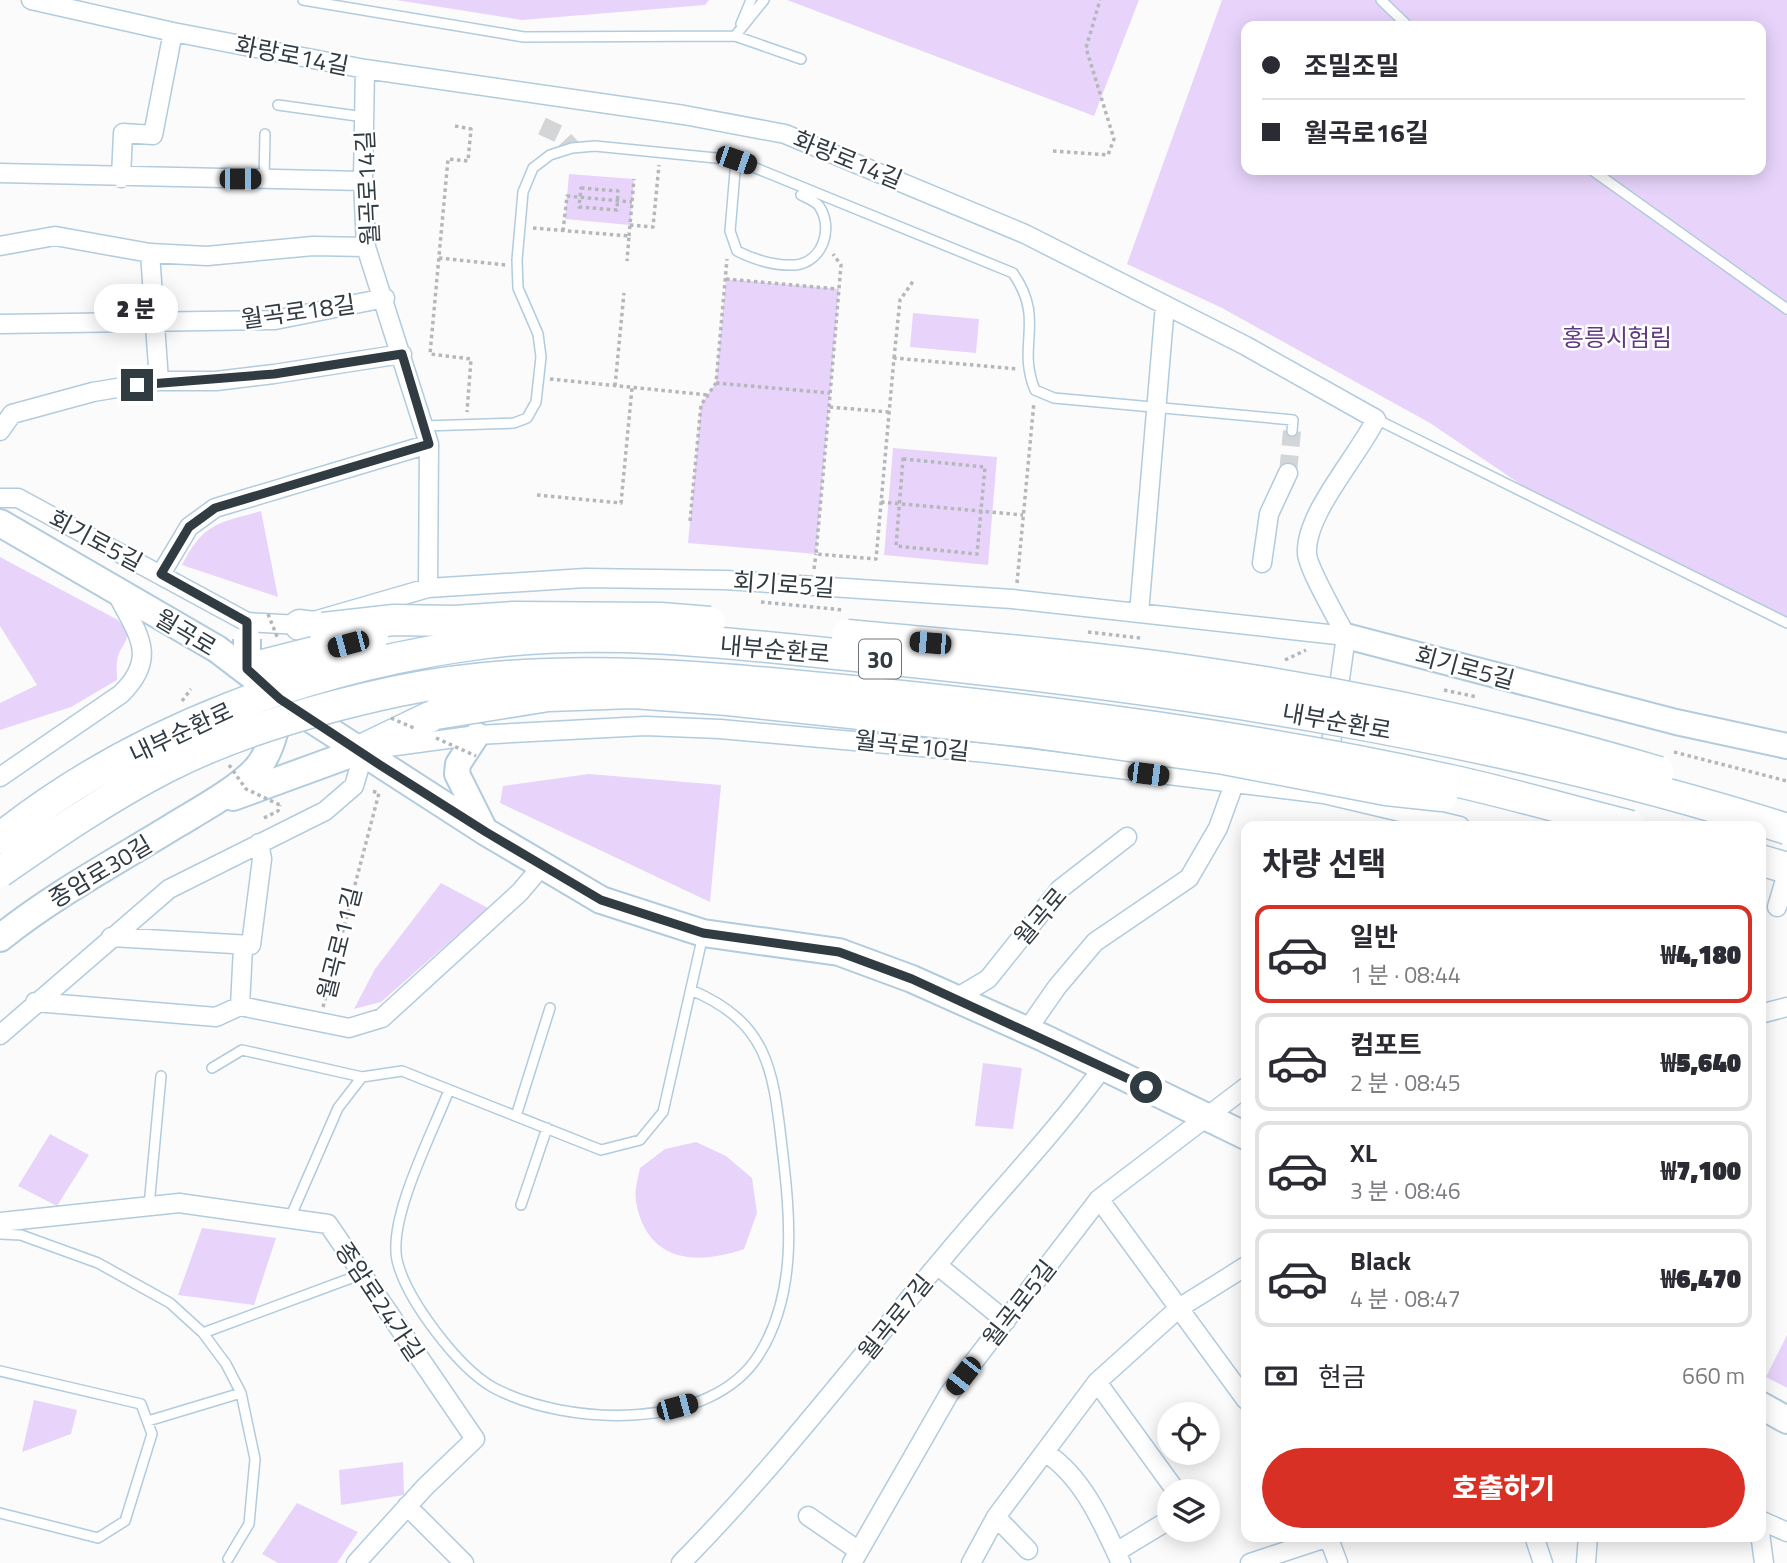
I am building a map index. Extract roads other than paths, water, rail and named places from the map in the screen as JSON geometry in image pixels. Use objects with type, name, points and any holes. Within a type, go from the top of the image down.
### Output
[{"type":"highway","points":[[247,669],[400,629],[455,621],[513,617],[662,618],[984,648],[1200,672],[1417,709],[1581,750],[1787,811]]},
{"type":"highway","points":[[311,626],[394,620],[455,621]]},
{"type":"highway","name":"내부순환로","points":[[0,838],[83,781],[139,750],[176,731],[269,694],[321,677],[442,649],[570,637],[689,640],[797,650],[1020,672],[1207,698],[1492,751],[1622,783],[1758,821]]},
{"type":"highway","name":"내부순환로","points":[[0,872],[75,820],[167,767],[272,724],[397,692],[483,677],[560,674],[701,676],[977,704],[1197,733],[1450,780],[1611,821]]},
{"type":"highway","points":[[359,751],[436,714],[548,696],[633,693],[729,700],[1029,732],[1211,757],[1386,790],[1452,797],[1580,821]]},
{"type":"highway","name":"내부순환로","points":[[1766,823],[1787,829]]},
{"type":"highway","points":[[1766,862],[1787,871]]},
{"type":"main road","name":"월곡로","points":[[0,523],[217,649],[247,669],[280,699],[359,751],[486,832],[601,900],[703,933],[839,952],[956,998],[1027,1030],[1241,1134]]},
{"type":"main road","points":[[247,630],[247,669]]},
{"type":"main road","name":"종암로30길","points":[[0,938],[34,911],[202,808],[262,763],[276,730],[280,699]]},
{"type":"main road","name":"종암로30길","points":[[202,808],[359,751]]},
{"type":"main road","points":[[1766,1408],[1787,1419]]},
{"type":"street","name":"화랑로14길","points":[[31,0],[173,32],[365,69],[684,115],[785,134],[1014,229],[1165,305],[1376,419]]},
{"type":"street","points":[[121,178],[123,133],[153,135],[173,32]]},
{"type":"street","name":"월곡로14길","points":[[365,69],[363,181],[366,247],[385,298],[429,444]]},
{"type":"street","points":[[0,173],[121,178],[363,181]]},
{"type":"street","points":[[0,246],[55,236],[150,253],[207,256],[313,246],[366,247]]},
{"type":"street","points":[[150,253],[159,381]]},
{"type":"street","name":"월곡로18길","points":[[0,324],[275,320],[385,298]]},
{"type":"street","points":[[1139,613],[1165,305]]},
{"type":"street","points":[[0,430],[12,414],[93,392],[159,381],[216,381],[274,374],[402,354]]},
{"type":"street","points":[[1324,794],[1346,636],[1307,554],[1315,514],[1363,446],[1376,419]]},
{"type":"street","points":[[161,574],[189,527],[215,508],[429,444],[428,588]]},
{"type":"street","points":[[1262,563],[1269,514],[1288,473]]},
{"type":"street","name":"회기로5길","points":[[0,498],[18,498],[161,574],[247,630],[311,626],[428,588],[585,578],[725,580],[1016,600],[1346,636],[1676,722],[1787,746]]},
{"type":"street","points":[[0,777],[121,694],[136,679],[142,662],[141,636],[116,591]]},
{"type":"street","name":"월곡로10길","points":[[359,751],[477,735],[645,726],[720,729],[987,753],[1324,794],[1439,821]]},
{"type":"street","points":[[477,735],[458,764],[457,774],[486,832]]},
{"type":"street","points":[[0,1035],[169,889],[325,811],[354,786],[359,769],[359,751]]},
{"type":"street","points":[[1027,1030],[1057,987],[1095,942],[1189,878],[1218,828],[1234,784]]},
{"type":"street","name":"월곡로","points":[[956,998],[988,979],[1060,889],[1128,837]]},
{"type":"street","points":[[111,937],[243,947],[251,945],[262,859],[259,843]]},
{"type":"street","name":"월곡로11길","points":[[240,1006],[349,1028],[382,1018],[520,892],[542,866]]},
{"type":"street","points":[[1775,906],[1787,871]]},
{"type":"street","points":[[35,1002],[216,1017],[240,1006],[243,947]]},
{"type":"street","points":[[1766,1012],[1787,1007]]},
{"type":"street","name":"월곡로7길","points":[[681,1563],[731,1512],[831,1396],[937,1265],[1064,1120],[1104,1066]]},
{"type":"street","name":"월곡로5길","points":[[856,1557],[949,1394],[1099,1199],[1241,1091]]},
{"type":"street","points":[[1099,1199],[1241,1393]]},
{"type":"street","name":"종암로24가길","points":[[0,1222],[179,1203],[328,1224],[475,1439],[407,1506],[356,1563]]},
{"type":"street","points":[[937,1265],[1006,1321]]},
{"type":"street","points":[[971,1563],[996,1517],[1097,1382],[1179,1308],[1241,1269]]},
{"type":"street","points":[[1097,1382],[1167,1479]]},
{"type":"street","points":[[1046,1453],[1061,1463],[1092,1505],[1118,1558],[1157,1529]]},
{"type":"street","points":[[407,1506],[464,1563]]},
{"type":"street","points":[[808,1516],[856,1557]]},
{"type":"street","points":[[996,1517],[1028,1550]]},
{"type":"street","points":[[1766,1523],[1787,1532]]},
{"type":"street","points":[[1250,1563],[1314,1542]]},
{"type":"street","points":[[1331,1542],[1338,1563]]},
{"type":"street","points":[[1536,1542],[1542,1563]]},
{"type":"street","points":[[1584,1562],[1587,1542]]},
{"type":"street","points":[[1761,1542],[1764,1563]]},
{"type":"lane","points":[[303,0],[524,37],[735,36],[801,59]]},
{"type":"lane","points":[[735,36],[751,0]]},
{"type":"lane","points":[[735,36],[764,0]]},
{"type":"lane","points":[[1381,0],[1403,21]]},
{"type":"lane","name":"월곡로14길","points":[[278,105],[364,117]]},
{"type":"lane","points":[[264,180],[265,134]]},
{"type":"lane","points":[[423,426],[514,423],[527,418],[536,402],[541,357],[538,334],[519,288],[517,266],[523,192],[533,168],[550,155],[594,146],[736,160],[1013,273],[1026,291],[1031,313],[1027,370],[1035,390],[1054,398],[1293,419],[1292,431]]},
{"type":"lane","points":[[736,160],[730,231],[737,251],[757,261],[796,265],[813,258],[824,242],[826,220],[818,203],[801,195]]},
{"type":"lane","points":[[1599,175],[1787,309]]},
{"type":"lane","points":[[1376,419],[1787,625]]},
{"type":"lane","points":[[212,1068],[242,1050],[362,1077],[402,1071],[601,1150],[640,1140],[663,1112],[703,933]]},
{"type":"lane","points":[[449,1090],[398,1218],[397,1258],[410,1296],[434,1330],[492,1387],[532,1404],[575,1415],[618,1416],[657,1412],[697,1402],[732,1382],[760,1355],[772,1330],[778,1317],[788,1267],[788,1211],[779,1116],[769,1062],[746,1024],[718,1002],[691,990]]},
{"type":"lane","points":[[516,1116],[550,1009]]},
{"type":"lane","points":[[149,1206],[161,1076]]},
{"type":"lane","points":[[289,1219],[338,1108],[362,1077]]},
{"type":"lane","points":[[521,1205],[547,1128]]},
{"type":"lane","points":[[0,1234],[21,1235],[98,1263],[170,1303],[203,1334],[226,1364],[241,1393],[255,1458],[248,1524],[228,1559]]},
{"type":"lane","points":[[203,1334],[362,1274]]},
{"type":"lane","points":[[0,1371],[141,1404],[152,1434],[125,1521],[98,1538],[0,1513]]},
{"type":"lane","points":[[148,1421],[241,1393]]},
{"type":"tunnel","points":[[542,126],[559,134],[572,148]]},
{"type":"tunnel","points":[[1288,473],[1292,431]]},
{"type":"park label","name":"홍릉시험림","points":[[1617,337]]}]
